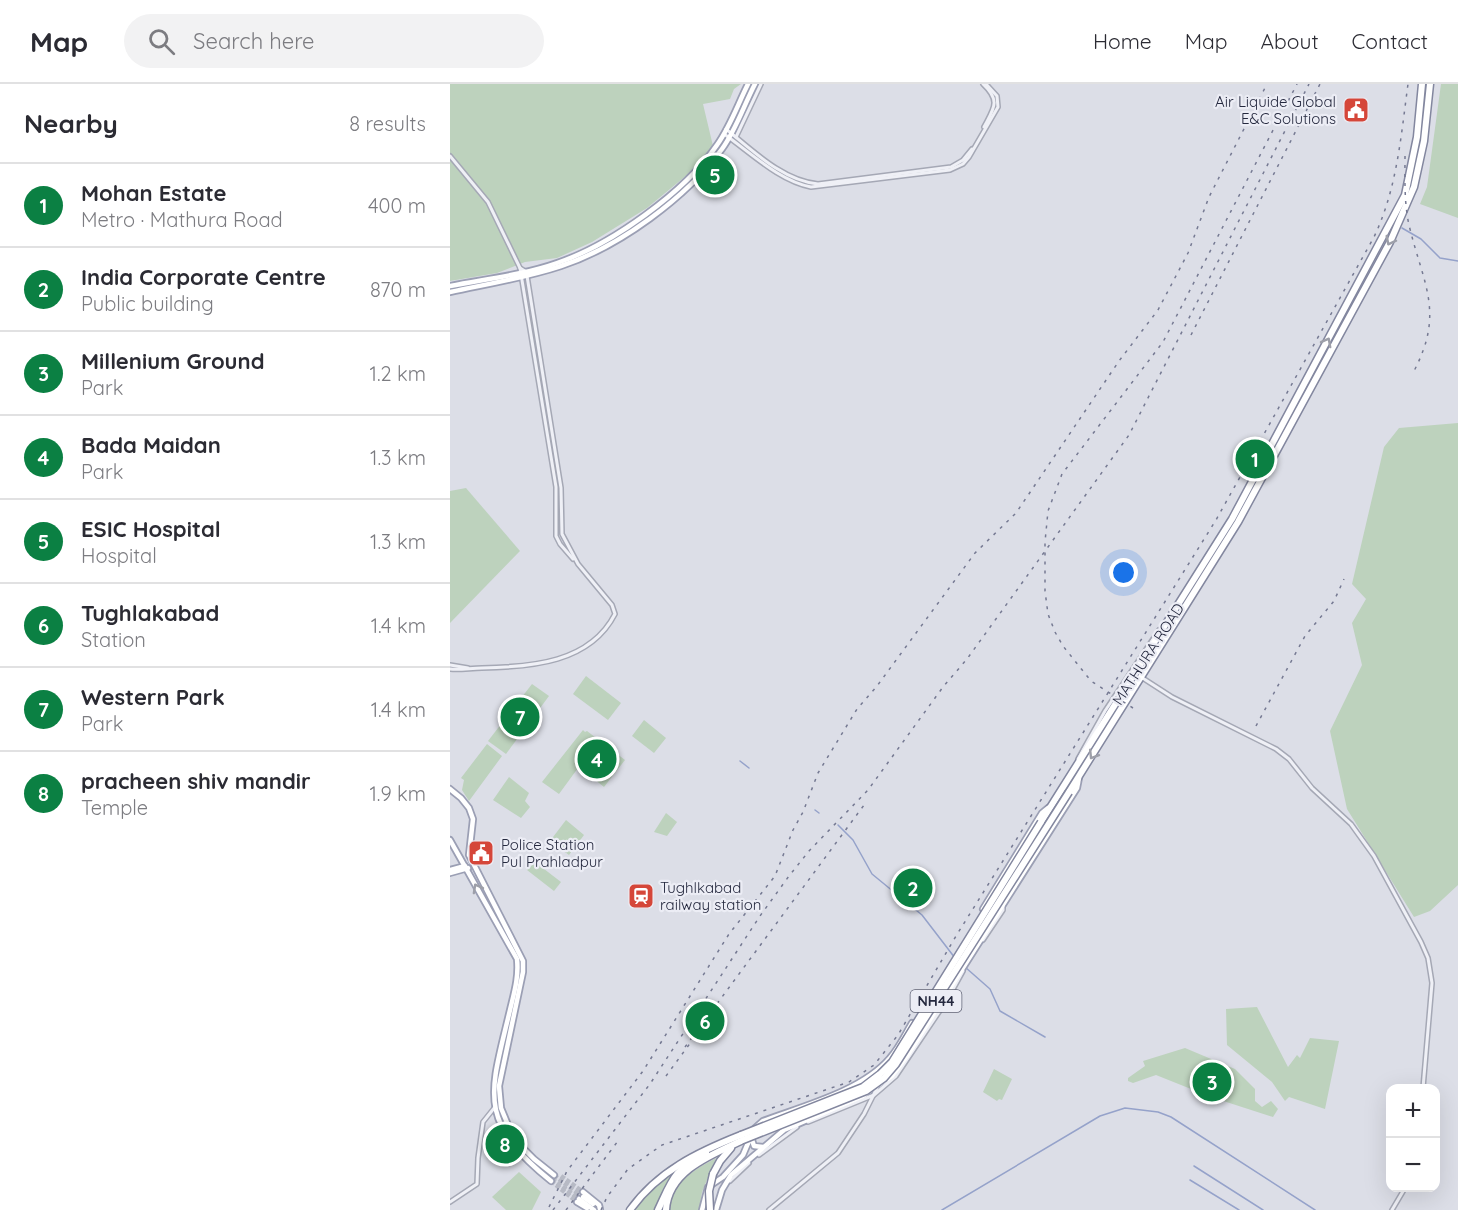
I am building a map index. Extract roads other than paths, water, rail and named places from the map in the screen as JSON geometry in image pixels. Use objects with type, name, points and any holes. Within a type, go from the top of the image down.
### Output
[{"type":"highway","name":"MATHURA ROAD","points":[[710,1210],[709,1191],[712,1174],[738,1139],[863,1087],[892,1062],[1243,499],[1405,195],[1417,137],[1422,84]]},
{"type":"highway","name":"MATHURA ROAD","points":[[630,1210],[647,1190],[678,1164],[708,1148],[866,1091],[884,1078],[912,1039],[1080,776],[1238,522],[1390,242],[1414,188],[1424,141],[1430,84]]},
{"type":"highway","points":[[658,1210],[669,1184],[681,1169],[699,1157],[738,1139]]},
{"type":"highway","points":[[666,1210],[671,1188],[686,1171],[738,1139]]},
{"type":"main road","points":[[450,286],[562,266],[590,254],[645,221],[695,178],[722,148],[748,84]]},
{"type":"main road","points":[[727,133],[755,84]]},
{"type":"main road","points":[[450,292],[523,273]]},
{"type":"main road","name":"MATHURA ROAD","points":[[718,1210],[719,1196],[727,1179],[765,1146],[787,1129],[877,1088],[897,1070],[1077,788],[1080,776]]},
{"type":"main road","points":[[450,789],[469,808],[473,819],[469,855],[523,962],[523,972],[499,1086],[501,1108],[518,1143],[553,1177],[522,1156],[505,1134],[495,1107],[494,1075],[517,980],[518,960],[450,840]]},
{"type":"main road","points":[[703,1210],[710,1185],[723,1177],[742,1155],[751,1135],[761,1122],[854,1086],[871,1076],[890,1059],[1042,813],[1050,807]]},
{"type":"main road","points":[[450,871],[473,866]]},
{"type":"main road","points":[[942,977],[951,984]]},
{"type":"main road","points":[[919,1012],[929,1020]]},
{"type":"main road","points":[[780,1114],[787,1129]]},
{"type":"main road","points":[[751,1135],[754,1146],[759,1148],[765,1146]]},
{"type":"main road","points":[[593,1210],[581,1197],[599,1205],[601,1209]]},
{"type":"street","points":[[735,139],[761,84]]},
{"type":"street","points":[[727,133],[776,170],[800,184],[811,187],[950,170],[966,159],[998,107],[997,96],[985,84]]},
{"type":"street","points":[[450,156],[488,202],[523,273],[561,490],[562,534],[575,560],[614,608],[615,614],[607,628],[585,648],[540,664],[523,667],[450,667]]},
{"type":"street","points":[[1142,677],[1172,697],[1276,749],[1288,759],[1312,788],[1346,819],[1367,846],[1414,927],[1428,958],[1432,983],[1424,1084]]},
{"type":"street","points":[[718,1210],[728,1183],[780,1137],[795,1128],[874,1095],[893,1079],[904,1067],[947,1000],[964,967]]},
{"type":"street","points":[[769,1210],[838,1154],[877,1088]]},
{"type":"street","points":[[450,1202],[477,1184],[483,1122],[495,1107]]},
{"type":"street","points":[[1392,1210],[1403,1192]]},
{"type":"waterway","points":[[1402,228],[1421,239],[1440,258],[1458,261]]},
{"type":"waterway","points":[[740,761],[749,768]]},
{"type":"waterway","points":[[815,810],[819,813]]},
{"type":"waterway","points":[[838,825],[853,840],[872,874],[922,915],[955,958]]},
{"type":"waterway","points":[[965,967],[990,989],[1000,1011],[1045,1037]]},
{"type":"waterway","points":[[942,1210],[1100,1116],[1125,1108],[1158,1112],[1171,1117],[1315,1210]]},
{"type":"waterway","points":[[1194,1166],[1263,1210]]},
{"type":"waterway","points":[[1190,1180],[1239,1210]]},
{"type":"tunnel","points":[[554,1175],[583,1197]]},
{"type":"tunnel","points":[[561,1176],[583,1192]]},
{"type":"tunnel","points":[[552,1179],[579,1199]]},
{"type":"tunnel","points":[[551,1181],[577,1202]]},
{"type":"railway","points":[[549,1207],[567,1171],[643,1071],[729,934],[775,876],[818,773],[857,709],[877,686],[975,553],[1016,513],[1119,361],[1158,310],[1188,253],[1209,197],[1267,84]]},
{"type":"railway","points":[[1133,708],[1091,681],[1063,646],[1055,632],[1048,614],[1045,591],[1045,542],[1048,511],[1062,474],[1163,342],[1297,84]]},
{"type":"railway","points":[[553,1210],[650,1084],[760,916],[789,876],[809,851],[868,790],[943,687],[967,659],[1129,435],[1309,84]]},
{"type":"railway","points":[[1191,335],[1320,84]]},
{"type":"railway","points":[[601,1210],[607,1197],[628,1169],[662,1145],[849,1082],[874,1065],[898,1035],[956,936],[1216,520],[1374,237],[1393,181],[1408,84]]},
{"type":"railway","points":[[1405,156],[1407,216],[1425,282],[1430,314],[1423,350],[1414,371]]},
{"type":"railway","points":[[1256,726],[1305,636],[1334,601],[1344,579]]},
{"type":"railway","points":[[685,1047],[867,801]]},
{"type":"railway","points":[[666,1076],[691,1042]]},
{"type":"railway","points":[[566,1210],[618,1141]]},
{"type":"place","name":"Air Liquide Global E&C Solutions","points":[[1356,110]]},
{"type":"place","name":"ESIC Hospital","points":[[715,175]]},
{"type":"place","name":"Mohan Estate","points":[[1255,459]]},
{"type":"place","name":"Western Park","points":[[520,717]]},
{"type":"place","name":"Bada Maidan","points":[[597,759]]},
{"type":"place","name":"Police Station Pul Prahladpur","points":[[481,853]]},
{"type":"place","name":"India Corporate Centre","points":[[913,888]]},
{"type":"place","name":"Tughlkabad railway station","points":[[641,896]]},
{"type":"place","name":"Tughlakabad","points":[[705,1021]]},
{"type":"place","name":"Millenium Ground","points":[[1212,1082]]},
{"type":"place","name":"pracheen shiv mandir","points":[[505,1144]]}]
